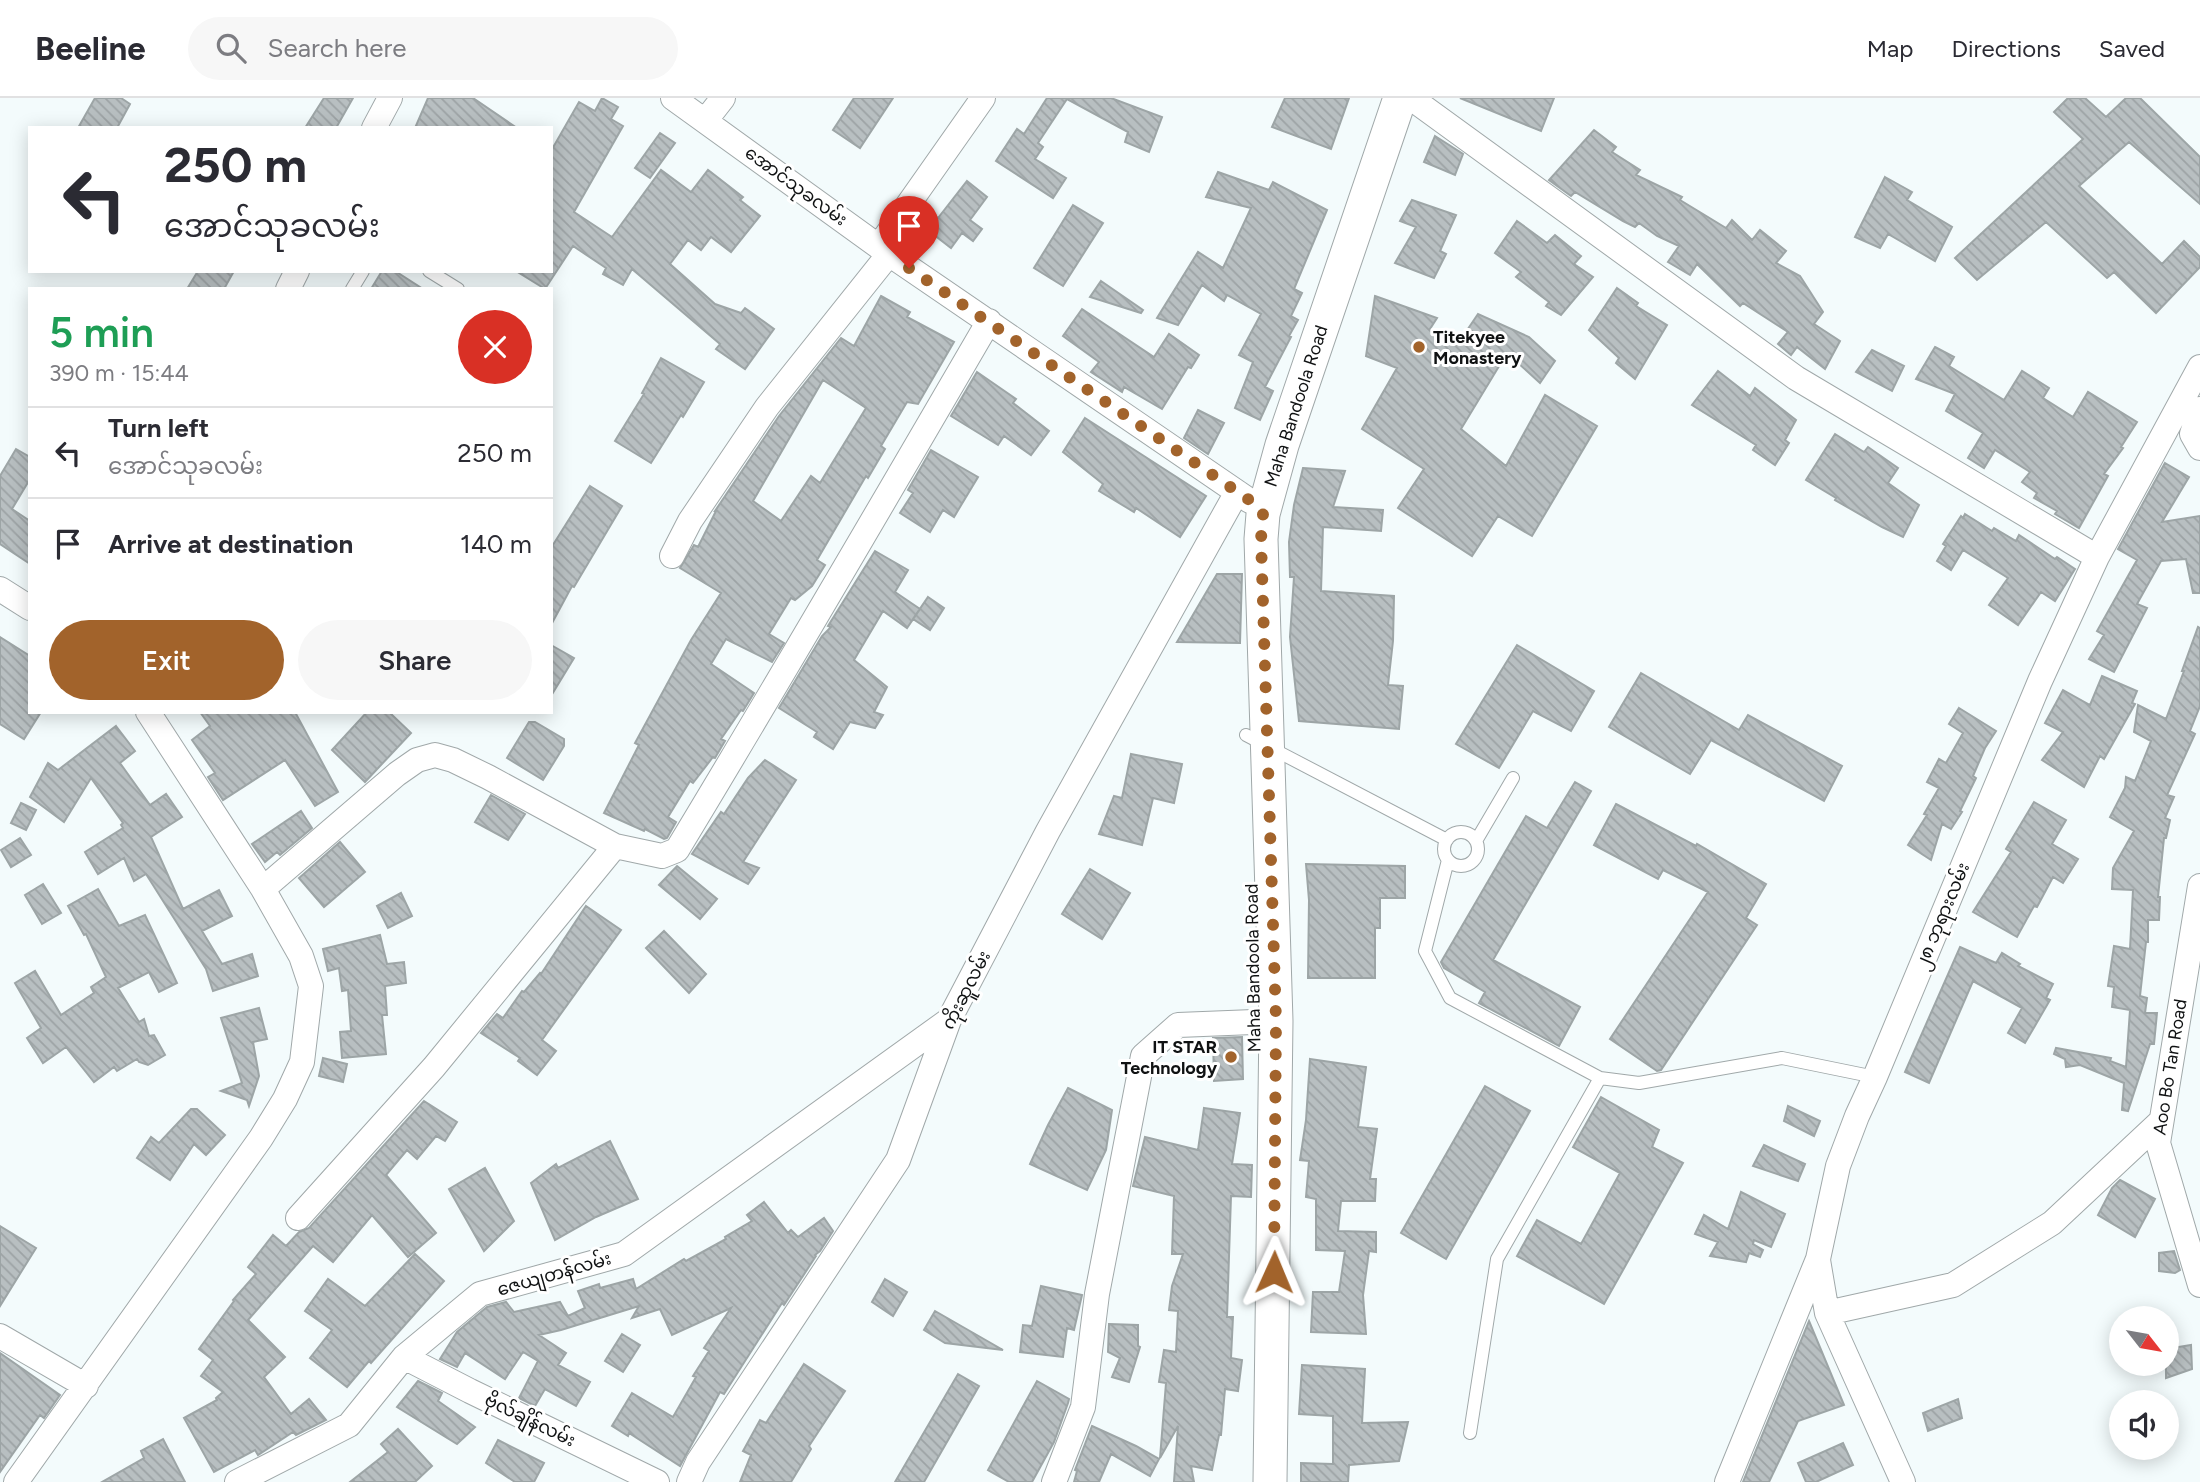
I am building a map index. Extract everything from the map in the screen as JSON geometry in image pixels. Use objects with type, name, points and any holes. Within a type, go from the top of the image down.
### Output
[{"type":"main road","name":"Maha Bandoola Road","points":[[1270,1482],[1266,1022],[1256,741],[1261,539],[1250,502],[1255,468],[1264,436],[1380,98]]},
{"type":"main road","name":"Maha Bandoola Road","points":[[1250,502],[1282,445],[1400,98]]},
{"type":"main road","name":"Maha Bandoola Road","points":[[1251,1482],[1266,1022]]},
{"type":"street","points":[[375,126],[390,98]]},
{"type":"street","name":"အောင်သုခလမ်း","points":[[673,98],[884,250],[1250,502]]},
{"type":"street","points":[[705,121],[723,98]]},
{"type":"street","points":[[672,556],[690,521],[767,407],[884,250],[983,98]]},
{"type":"street","points":[[1411,98],[1796,378],[2097,557]]},
{"type":"street","points":[[263,889],[397,774],[417,760],[435,755],[453,760],[488,777],[615,846],[662,856],[677,850],[798,649],[989,321]]},
{"type":"street","name":"၂၈ ဘုရားလမ်း","points":[[1727,1482],[1818,1259],[1838,1166],[1857,1116],[2040,681],[2097,557],[2200,367]]},
{"type":"street","points":[[2200,409],[2192,434],[2200,449]]},
{"type":"street","name":"ကိုးဆူလမ်း","points":[[689,1482],[698,1462],[898,1160],[948,1020],[1048,831],[1250,502]]},
{"type":"street","points":[[0,589],[28,607]]},
{"type":"street","points":[[16,1482],[261,1138],[285,1099],[302,1062],[312,986],[301,956],[263,889],[149,714]]},
{"type":"street","points":[[298,1218],[434,1067],[615,846]]},
{"type":"street","name":"Aoo Bo Tan Road","points":[[2200,886],[2158,1143],[2200,1285]]},
{"type":"street","name":"ဇေယျတန်လမ်း","points":[[237,1482],[349,1425],[404,1357],[480,1294],[624,1254],[948,1020]]},
{"type":"street","points":[[1054,1482],[1083,1407],[1097,1294],[1143,1056],[1178,1025],[1266,1022]]},
{"type":"street","points":[[1827,1313],[1953,1286],[2052,1223],[2160,1122]]},
{"type":"street","points":[[1818,1259],[1827,1313],[1903,1482]]},
{"type":"street","points":[[0,1336],[86,1386]]},
{"type":"street","name":"ဗိုလ်ချိန်လမ်း","points":[[404,1357],[657,1482]]},
{"type":"lane","points":[[432,273],[455,287]]},
{"type":"lane","points":[[1256,741],[1447,840]]},
{"type":"lane","points":[[1476,841],[1467,834],[1456,833],[1447,840],[1444,850],[1448,860],[1457,866],[1473,862],[1478,852],[1476,841],[1513,778]]},
{"type":"lane","points":[[1448,860],[1425,950],[1450,998],[1600,1078],[1639,1083],[1783,1058],[1875,1077]]},
{"type":"lane","points":[[1470,1433],[1497,1259],[1600,1078]]},
{"type":"building","points":[[95,98],[121,98],[130,104],[118,126],[79,126]]},
{"type":"building","points":[[324,98],[353,98],[337,126],[306,126]]},
{"type":"building","points":[[428,98],[473,98],[514,126],[416,126]]},
{"type":"building","points":[[602,98],[618,107],[611,119],[623,126],[574,212],[612,237],[661,170],[691,192],[708,170],[743,197],[740,200],[760,216],[731,252],[711,237],[701,250],[688,240],[670,264],[715,304],[741,313],[745,308],[774,329],[745,369],[716,349],[720,344],[632,269],[623,285],[603,274],[606,268],[573,246],[546,287],[519,273],[553,273],[553,148],[579,102],[595,111]]},
{"type":"building","points":[[854,98],[893,98],[860,148],[833,130]]},
{"type":"building","points":[[1047,98],[1111,98],[1162,117],[1149,152],[1125,142],[1128,132],[1067,99],[1038,143],[1043,147],[1035,159],[1066,178],[1053,198],[996,161],[1017,129],[1024,134]]},
{"type":"building","points":[[1285,98],[1349,98],[1331,149],[1272,127]]},
{"type":"building","points":[[1460,98],[1554,98],[1541,131]]},
{"type":"building","points":[[2068,98],[2085,98],[2106,117],[2126,98],[2140,98],[2200,157],[2200,204],[2129,142],[2079,186],[2162,264],[2184,241],[2200,257],[2200,267],[2156,313],[2114,272],[2107,278],[2046,222],[1977,280],[1955,258],[2083,139],[2054,112]]},
{"type":"building","points":[[1594,130],[1616,147],[1612,152],[1640,170],[1636,175],[1682,197],[1680,200],[1726,228],[1732,220],[1752,240],[1760,230],[1786,251],[1776,263],[1800,276],[1823,312],[1814,324],[1840,341],[1825,369],[1797,347],[1791,355],[1778,344],[1788,332],[1743,303],[1740,306],[1697,264],[1690,275],[1668,262],[1679,246],[1657,236],[1639,223],[1635,227],[1623,221],[1575,192],[1571,196],[1549,180]]},
{"type":"building","points":[[660,133],[675,143],[650,178],[635,168]]},
{"type":"building","points":[[1435,136],[1463,154],[1455,175],[1424,162]]},
{"type":"building","points":[[1218,172],[1269,190],[1273,182],[1327,210],[1294,289],[1302,293],[1291,316],[1298,320],[1265,387],[1273,391],[1260,420],[1235,408],[1253,362],[1239,355],[1261,314],[1227,295],[1224,301],[1202,285],[1178,325],[1157,318],[1198,252],[1223,268],[1251,208],[1206,197]]},
{"type":"building","points":[[1885,177],[1912,192],[1907,200],[1952,227],[1935,261],[1888,234],[1880,248],[1855,237]]},
{"type":"building","points":[[967,181],[987,197],[970,220],[982,229],[973,241],[962,233],[951,248],[929,231],[915,250],[901,240],[924,208],[938,218]]},
{"type":"building","points":[[1412,200],[1456,215],[1440,251],[1446,254],[1434,278],[1395,263],[1416,227],[1400,221]]},
{"type":"building","points":[[1073,205],[1103,223],[1063,286],[1034,268]]},
{"type":"building","points":[[1517,221],[1547,243],[1555,235],[1581,256],[1574,264],[1593,277],[1561,315],[1546,306],[1549,302],[1516,277],[1521,272],[1495,253]]},
{"type":"building","points":[[197,273],[233,273],[225,287],[188,287]]},
{"type":"building","points":[[381,273],[398,273],[420,287],[372,287]]},
{"type":"building","points":[[1101,281],[1143,310],[1141,313],[1090,297]]},
{"type":"building","points":[[1617,288],[1638,303],[1636,306],[1667,325],[1635,379],[1616,363],[1619,358],[1589,330]]},
{"type":"building","points":[[881,296],[910,312],[907,317],[954,342],[918,404],[907,402],[881,446],[885,449],[817,560],[825,565],[812,586],[795,600],[791,598],[769,634],[784,643],[772,662],[726,639],[711,664],[754,693],[721,739],[725,741],[715,758],[713,757],[693,783],[690,781],[668,817],[676,822],[667,838],[604,813],[639,745],[635,743],[691,640],[721,593],[680,568],[694,545],[698,547],[715,511],[779,416],[841,338],[854,346]],"holes":[[[823,380],[866,408],[820,483],[811,476],[781,521],[753,501]]]},
{"type":"building","points":[[1375,296],[1437,318],[1430,329],[1457,345],[1478,314],[1529,337],[1555,361],[1540,383],[1507,353],[1461,429],[1506,466],[1545,395],[1597,426],[1532,536],[1498,516],[1472,556],[1398,508],[1424,469],[1362,429],[1397,368],[1366,356]]},
{"type":"building","points":[[1082,309],[1154,357],[1169,334],[1199,355],[1191,368],[1188,367],[1162,409],[1124,387],[1122,392],[1091,372],[1099,362],[1063,336]]},
{"type":"building","points":[[1935,347],[1954,357],[1949,366],[2004,400],[2022,371],[2049,388],[2043,398],[2073,417],[2088,392],[2137,422],[2121,447],[2123,448],[2104,474],[2108,476],[2079,528],[2034,498],[2037,493],[2022,482],[2030,472],[1995,450],[1984,468],[1968,458],[1983,433],[1946,411],[1955,394],[1916,379]]},
{"type":"building","points":[[1872,350],[1904,366],[1892,391],[1856,372]]},
{"type":"building","points":[[661,358],[704,382],[651,463],[615,441],[644,394],[642,393]]},
{"type":"building","points":[[1718,371],[1750,396],[1755,388],[1796,420],[1785,440],[1789,443],[1775,465],[1753,450],[1756,445],[1692,405]]},
{"type":"building","points":[[977,372],[1016,399],[1013,403],[1049,431],[1031,455],[1004,436],[998,445],[951,416]]},
{"type":"building","points":[[1198,410],[1224,423],[1208,454],[1184,438]]},
{"type":"building","points":[[1085,418],[1206,496],[1180,537],[1136,508],[1134,512],[1099,491],[1103,484],[1063,452]]},
{"type":"building","points":[[1835,434],[1864,452],[1868,447],[1898,468],[1888,483],[1919,505],[1903,537],[1835,500],[1836,498],[1806,480]]},
{"type":"building","points":[[16,449],[28,456],[28,482],[12,509],[28,520],[28,563],[0,544],[0,476]]},
{"type":"building","points":[[931,450],[978,477],[954,517],[943,510],[930,532],[900,513],[913,493],[908,490]]},
{"type":"building","points":[[2165,463],[2189,477],[2162,522],[2200,516],[2200,593],[2193,593],[2186,559],[2161,561],[2137,604],[2147,608],[2114,672],[2089,659],[2104,635],[2097,631],[2137,560],[2118,549]]},
{"type":"building","points":[[1303,468],[1345,471],[1333,507],[1383,510],[1381,531],[1323,527],[1321,591],[1394,596],[1388,685],[1403,686],[1399,729],[1299,721],[1290,637],[1294,577],[1290,577],[1289,542]]},
{"type":"building","points":[[590,486],[622,506],[553,621],[553,545]]},
{"type":"building","points":[[1965,514],[1992,531],[1994,528],[2016,541],[2019,535],[2075,569],[2055,601],[2041,592],[2018,625],[1989,605],[2008,578],[1963,550],[1951,570],[1937,561],[1946,546],[1943,544]]},
{"type":"building","points":[[875,551],[908,570],[895,592],[920,609],[907,628],[883,611],[854,660],[887,687],[874,712],[883,715],[875,728],[850,722],[833,749],[814,737],[817,732],[779,708],[822,636],[831,627],[828,626]]},
{"type":"building","points":[[1217,574],[1242,574],[1240,643],[1177,642]]},
{"type":"building","points":[[928,597],[944,608],[930,630],[913,619]]},
{"type":"building","points":[[2198,627],[2200,706],[2190,731],[2195,734],[2167,795],[2174,797],[2165,818],[2170,820],[2164,838],[2158,897],[2159,920],[2148,920],[2148,942],[2140,996],[2147,998],[2145,1013],[2157,1013],[2154,1044],[2150,1044],[2128,1111],[2122,1110],[2124,1083],[2080,1065],[2066,1067],[2065,1059],[2054,1054],[2056,1048],[2111,1058],[2110,1061],[2126,1067],[2130,1010],[2112,1007],[2114,987],[2108,986],[2114,946],[2130,949],[2133,890],[2112,889],[2113,868],[2134,831],[2110,817],[2125,788],[2126,777],[2135,781],[2151,741],[2134,732],[2138,705],[2166,719]]},
{"type":"building","points":[[0,637],[28,655],[28,714],[40,714],[24,739],[0,724]]},
{"type":"building","points":[[1517,645],[1594,691],[1571,731],[1533,711],[1499,768],[1456,744]]},
{"type":"building","points":[[553,646],[574,658],[553,693]]},
{"type":"building","points":[[1641,673],[1739,730],[1748,715],[1842,766],[1824,801],[1711,740],[1690,774],[1609,727]]},
{"type":"building","points":[[2102,676],[2137,691],[2132,703],[2135,704],[2104,759],[2100,756],[2084,787],[2042,760],[2063,732],[2045,723],[2063,690],[2090,705]]},
{"type":"building","points":[[1959,708],[1996,731],[1973,776],[1976,778],[1960,811],[1962,812],[1951,829],[1942,824],[1931,860],[1908,845],[1927,815],[1924,814],[1939,788],[1927,782],[1939,759],[1946,763],[1963,733],[1949,724]]},
{"type":"building","points":[[201,714],[296,714],[338,792],[315,806],[285,760],[223,800],[208,777],[215,773],[192,740],[210,726]]},
{"type":"building","points":[[365,714],[391,714],[411,733],[365,782],[332,750]]},
{"type":"building","points":[[529,722],[535,722],[564,739],[564,746],[543,780],[507,758]]},
{"type":"building","points":[[116,726],[135,751],[120,763],[150,805],[166,794],[182,817],[151,837],[183,909],[219,890],[232,916],[202,931],[222,964],[252,954],[258,976],[213,991],[206,969],[146,874],[134,881],[124,858],[98,874],[85,852],[123,828],[123,823],[91,778],[64,822],[30,797],[48,763],[58,770]]},
{"type":"building","points":[[1131,754],[1182,764],[1174,803],[1153,798],[1142,845],[1099,834],[1114,796],[1122,798]]},
{"type":"building","points":[[765,760],[796,780],[743,862],[759,868],[748,884],[692,854],[721,812],[724,814],[748,778]]},
{"type":"building","points":[[1575,782],[1591,791],[1493,960],[1580,1007],[1559,1046],[1479,1003],[1485,992],[1444,968],[1441,962],[1526,816],[1547,828]]},
{"type":"building","points":[[491,795],[525,814],[508,840],[475,822]]},
{"type":"building","points":[[2034,802],[2066,820],[2052,844],[2078,859],[2063,883],[2053,877],[2017,937],[1973,912],[2011,852],[2006,849]]},
{"type":"building","points":[[21,803],[36,810],[26,830],[11,823]]},
{"type":"building","points":[[1616,804],[1696,846],[1697,844],[1766,884],[1746,918],[1757,925],[1661,1070],[1657,1071],[1610,1039],[1708,892],[1663,870],[1658,879],[1594,845]]},
{"type":"building","points":[[301,811],[312,828],[280,855],[277,852],[265,862],[252,844]]},
{"type":"building","points":[[20,838],[31,855],[11,867],[1,850]]},
{"type":"building","points":[[340,842],[365,872],[324,907],[299,878]]},
{"type":"building","points":[[1306,864],[1405,866],[1405,898],[1380,898],[1380,928],[1375,928],[1375,978],[1308,978],[1309,900]]},
{"type":"building","points":[[677,866],[717,899],[700,919],[659,885]]},
{"type":"building","points":[[1090,869],[1130,893],[1102,939],[1062,914]]},
{"type":"building","points":[[43,884],[61,913],[42,924],[25,895]]},
{"type":"building","points":[[98,889],[119,926],[145,915],[177,983],[159,992],[149,972],[118,988],[139,1022],[144,1019],[149,1036],[154,1035],[165,1055],[148,1065],[137,1059],[117,1071],[114,1067],[94,1082],[66,1047],[43,1063],[27,1038],[41,1028],[15,983],[35,971],[61,1015],[94,993],[91,987],[106,977],[86,934],[84,935],[68,906]]},
{"type":"building","points":[[401,893],[412,916],[388,928],[377,906]]},
{"type":"building","points":[[586,906],[621,930],[542,1040],[556,1051],[537,1075],[518,1061],[520,1058],[481,1033],[497,1014],[503,1018],[522,991],[541,974]]},
{"type":"building","points":[[664,931],[706,974],[689,993],[646,948]]},
{"type":"building","points":[[380,935],[387,964],[404,962],[406,983],[385,986],[387,1015],[382,1015],[386,1054],[342,1058],[340,1032],[351,1031],[348,990],[342,991],[339,968],[328,971],[323,949]]},
{"type":"building","points":[[1960,947],[1996,963],[2002,953],[2020,964],[2018,966],[2053,984],[2046,998],[2050,1000],[2025,1043],[2008,1033],[2022,1008],[1973,981],[1929,1083],[1905,1072]]},
{"type":"building","points":[[259,1008],[267,1039],[253,1042],[259,1076],[249,1106],[247,1100],[221,1091],[242,1083],[221,1018]]},
{"type":"building","points":[[1242,1037],[1243,1079],[1214,1081],[1213,1038]]},
{"type":"building","points":[[323,1058],[347,1064],[343,1082],[319,1076]]},
{"type":"building","points":[[1310,1059],[1366,1067],[1358,1127],[1377,1129],[1370,1179],[1376,1179],[1375,1201],[1341,1201],[1338,1231],[1376,1232],[1376,1252],[1369,1251],[1363,1295],[1366,1334],[1311,1332],[1313,1292],[1339,1292],[1345,1251],[1316,1250],[1316,1199],[1306,1197],[1309,1161],[1300,1160]]},
{"type":"building","points":[[1485,1086],[1530,1111],[1446,1259],[1401,1233]]},
{"type":"building","points":[[1068,1088],[1112,1110],[1106,1150],[1087,1190],[1030,1164]]},
{"type":"building","points":[[1601,1097],[1659,1130],[1652,1147],[1683,1163],[1604,1304],[1517,1256],[1537,1220],[1581,1244],[1620,1173],[1573,1147]]},
{"type":"building","points":[[424,1101],[457,1122],[445,1141],[436,1136],[417,1159],[407,1150],[386,1175],[436,1233],[408,1257],[372,1215],[333,1262],[313,1246],[248,1320],[285,1357],[264,1377],[291,1414],[309,1399],[326,1420],[296,1435],[293,1432],[258,1455],[255,1450],[214,1472],[184,1418],[217,1400],[223,1392],[201,1376],[213,1360],[199,1349],[233,1300],[256,1274],[248,1267],[273,1235],[286,1246],[299,1232],[309,1228]]},
{"type":"building","points":[[1788,1106],[1820,1121],[1814,1136],[1784,1121]]},
{"type":"building","points":[[1204,1108],[1240,1113],[1232,1164],[1252,1165],[1251,1197],[1231,1196],[1227,1317],[1233,1317],[1231,1358],[1242,1360],[1238,1391],[1225,1389],[1221,1435],[1212,1470],[1191,1466],[1194,1482],[1174,1482],[1178,1426],[1160,1458],[1166,1383],[1159,1382],[1164,1350],[1176,1352],[1178,1311],[1169,1310],[1172,1286],[1183,1254],[1172,1254],[1174,1196],[1133,1186],[1145,1137],[1198,1150]]},
{"type":"building","points":[[191,1109],[197,1109],[225,1135],[206,1155],[194,1144],[170,1180],[137,1158],[151,1137],[159,1143]]},
{"type":"building","points":[[610,1141],[638,1199],[596,1217],[555,1240],[531,1183],[556,1164],[558,1168]]},
{"type":"building","points":[[1764,1145],[1805,1164],[1798,1181],[1753,1166]]},
{"type":"building","points":[[485,1168],[514,1221],[484,1251],[449,1189]]},
{"type":"building","points":[[2120,1180],[2155,1199],[2135,1237],[2098,1215],[2112,1188]]},
{"type":"building","points":[[1741,1192],[1785,1214],[1771,1247],[1754,1240],[1753,1244],[1763,1250],[1760,1257],[1749,1253],[1746,1262],[1710,1256],[1718,1242],[1695,1234],[1704,1215],[1728,1229]]},
{"type":"building","points":[[764,1202],[788,1233],[791,1230],[798,1237],[824,1218],[833,1231],[784,1305],[782,1303],[724,1394],[720,1392],[680,1466],[629,1433],[628,1436],[612,1426],[632,1393],[673,1417],[709,1351],[704,1348],[731,1308],[672,1335],[660,1309],[632,1318],[639,1306],[539,1335],[566,1353],[558,1365],[590,1382],[576,1406],[545,1389],[535,1406],[519,1398],[538,1361],[523,1352],[505,1379],[465,1353],[457,1367],[440,1359],[457,1332],[487,1307],[506,1302],[514,1312],[560,1302],[568,1316],[585,1308],[578,1291],[599,1284],[600,1288],[633,1279],[636,1289],[684,1259],[686,1261],[726,1239],[725,1237],[752,1221],[747,1215]]},
{"type":"building","points":[[0,1226],[36,1248],[0,1306]]},
{"type":"building","points":[[2174,1251],[2180,1270],[2175,1273],[2159,1271],[2159,1253]]},
{"type":"building","points":[[415,1254],[444,1281],[347,1387],[310,1358],[332,1330],[305,1311],[328,1279],[365,1306]]},
{"type":"building","points":[[885,1279],[907,1292],[893,1316],[872,1302]]},
{"type":"building","points":[[1041,1286],[1082,1295],[1074,1330],[1067,1328],[1063,1357],[1020,1352],[1023,1325],[1032,1326]]},
{"type":"building","points":[[935,1311],[1003,1350],[945,1343],[924,1330]]},
{"type":"building","points":[[1809,1321],[1844,1405],[1798,1421],[1769,1482],[1743,1482]]},
{"type":"building","points":[[1109,1324],[1138,1325],[1140,1347],[1129,1382],[1112,1377],[1120,1358],[1108,1352]]},
{"type":"building","points":[[622,1334],[640,1345],[623,1372],[605,1361]]},
{"type":"building","points":[[2191,1345],[2192,1369],[2179,1374],[2179,1347]]},
{"type":"building","points":[[0,1353],[60,1395],[44,1418],[40,1415],[0,1472]]},
{"type":"building","points":[[804,1364],[845,1391],[809,1446],[811,1449],[791,1482],[740,1482],[751,1455],[743,1451],[760,1420],[766,1423]]},
{"type":"building","points":[[1302,1365],[1365,1369],[1362,1423],[1408,1422],[1399,1461],[1349,1465],[1348,1482],[1301,1482],[1301,1463],[1333,1464],[1333,1416],[1299,1414]]},
{"type":"building","points":[[958,1374],[979,1386],[924,1482],[895,1482]]},
{"type":"building","points":[[418,1381],[442,1393],[438,1401],[475,1427],[457,1444],[397,1407]]},
{"type":"building","points":[[1037,1381],[1069,1399],[1068,1403],[1054,1442],[1032,1482],[1009,1482],[988,1470]]},
{"type":"building","points":[[1958,1399],[1962,1418],[1928,1431],[1923,1413]]},
{"type":"building","points":[[1092,1426],[1159,1459],[1150,1476],[1111,1454],[1099,1482],[1074,1482],[1075,1470]]},
{"type":"building","points":[[398,1429],[432,1466],[415,1482],[350,1482],[388,1452],[381,1444]]},
{"type":"building","points":[[163,1439],[185,1482],[102,1482],[144,1458],[141,1451]]},
{"type":"building","points":[[498,1440],[544,1463],[534,1482],[515,1482],[486,1463]]},
{"type":"building","points":[[1843,1443],[1853,1465],[1816,1482],[1806,1482],[1798,1463]]},
{"type":"place","name":"Titekyee Monastery","points":[[1419,347]]},
{"type":"place","name":"IT STAR Technology","points":[[1231,1057]]},
{"type":"route","points":[[909,268],[1248,499],[1263,514],[1261,539],[1265,721],[1276,1021],[1274,1272]]}]
